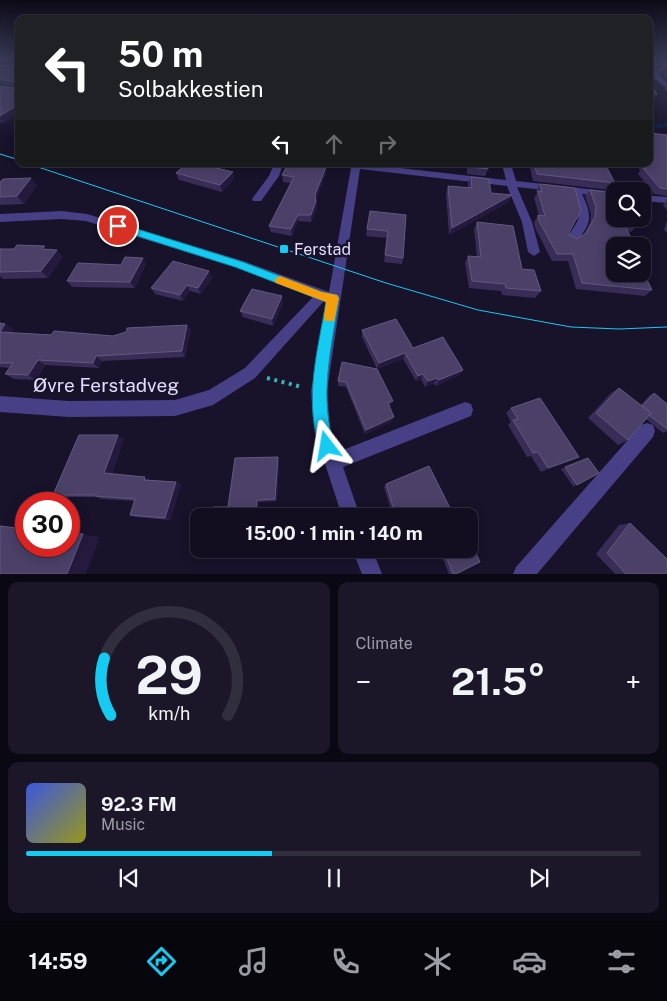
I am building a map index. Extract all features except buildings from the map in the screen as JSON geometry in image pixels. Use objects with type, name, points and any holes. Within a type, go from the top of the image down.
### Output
[{"type":"street","points":[[257,199],[274,176],[277,167]]},
{"type":"street","points":[[348,508],[322,430],[319,391],[327,297],[351,167]]},
{"type":"street","points":[[368,167],[606,194]]},
{"type":"street","points":[[508,167],[511,184],[527,222],[534,252]]},
{"type":"street","points":[[571,240],[583,228],[585,221],[576,191]]},
{"type":"street","points":[[651,199],[667,200]]},
{"type":"street","points":[[0,218],[62,215],[87,218],[239,264],[327,297]]},
{"type":"street","name":"Øvre Ferstadveg","points":[[2,408],[175,408],[213,397],[250,373],[327,297]]},
{"type":"street","points":[[333,463],[465,410]]},
{"type":"street","points":[[524,574],[648,431]]},
{"type":"street","points":[[366,558],[372,574]]},
{"type":"path","points":[[250,373],[319,391]]},
{"type":"waterway","points":[[653,127],[667,125]]},
{"type":"tram line","points":[[0,154],[15,159]]},
{"type":"tram line","points":[[38,167],[386,283],[478,310],[571,327],[619,329],[667,327]]},
{"type":"slow traffic","points":[[280,280],[321,296],[333,298],[330,317]]},
{"type":"place","name":"Ferstad","points":[[284,249]]},
{"type":"route","points":[[118,226],[239,264],[321,296],[333,298],[319,391],[322,430],[327,446]]}]
